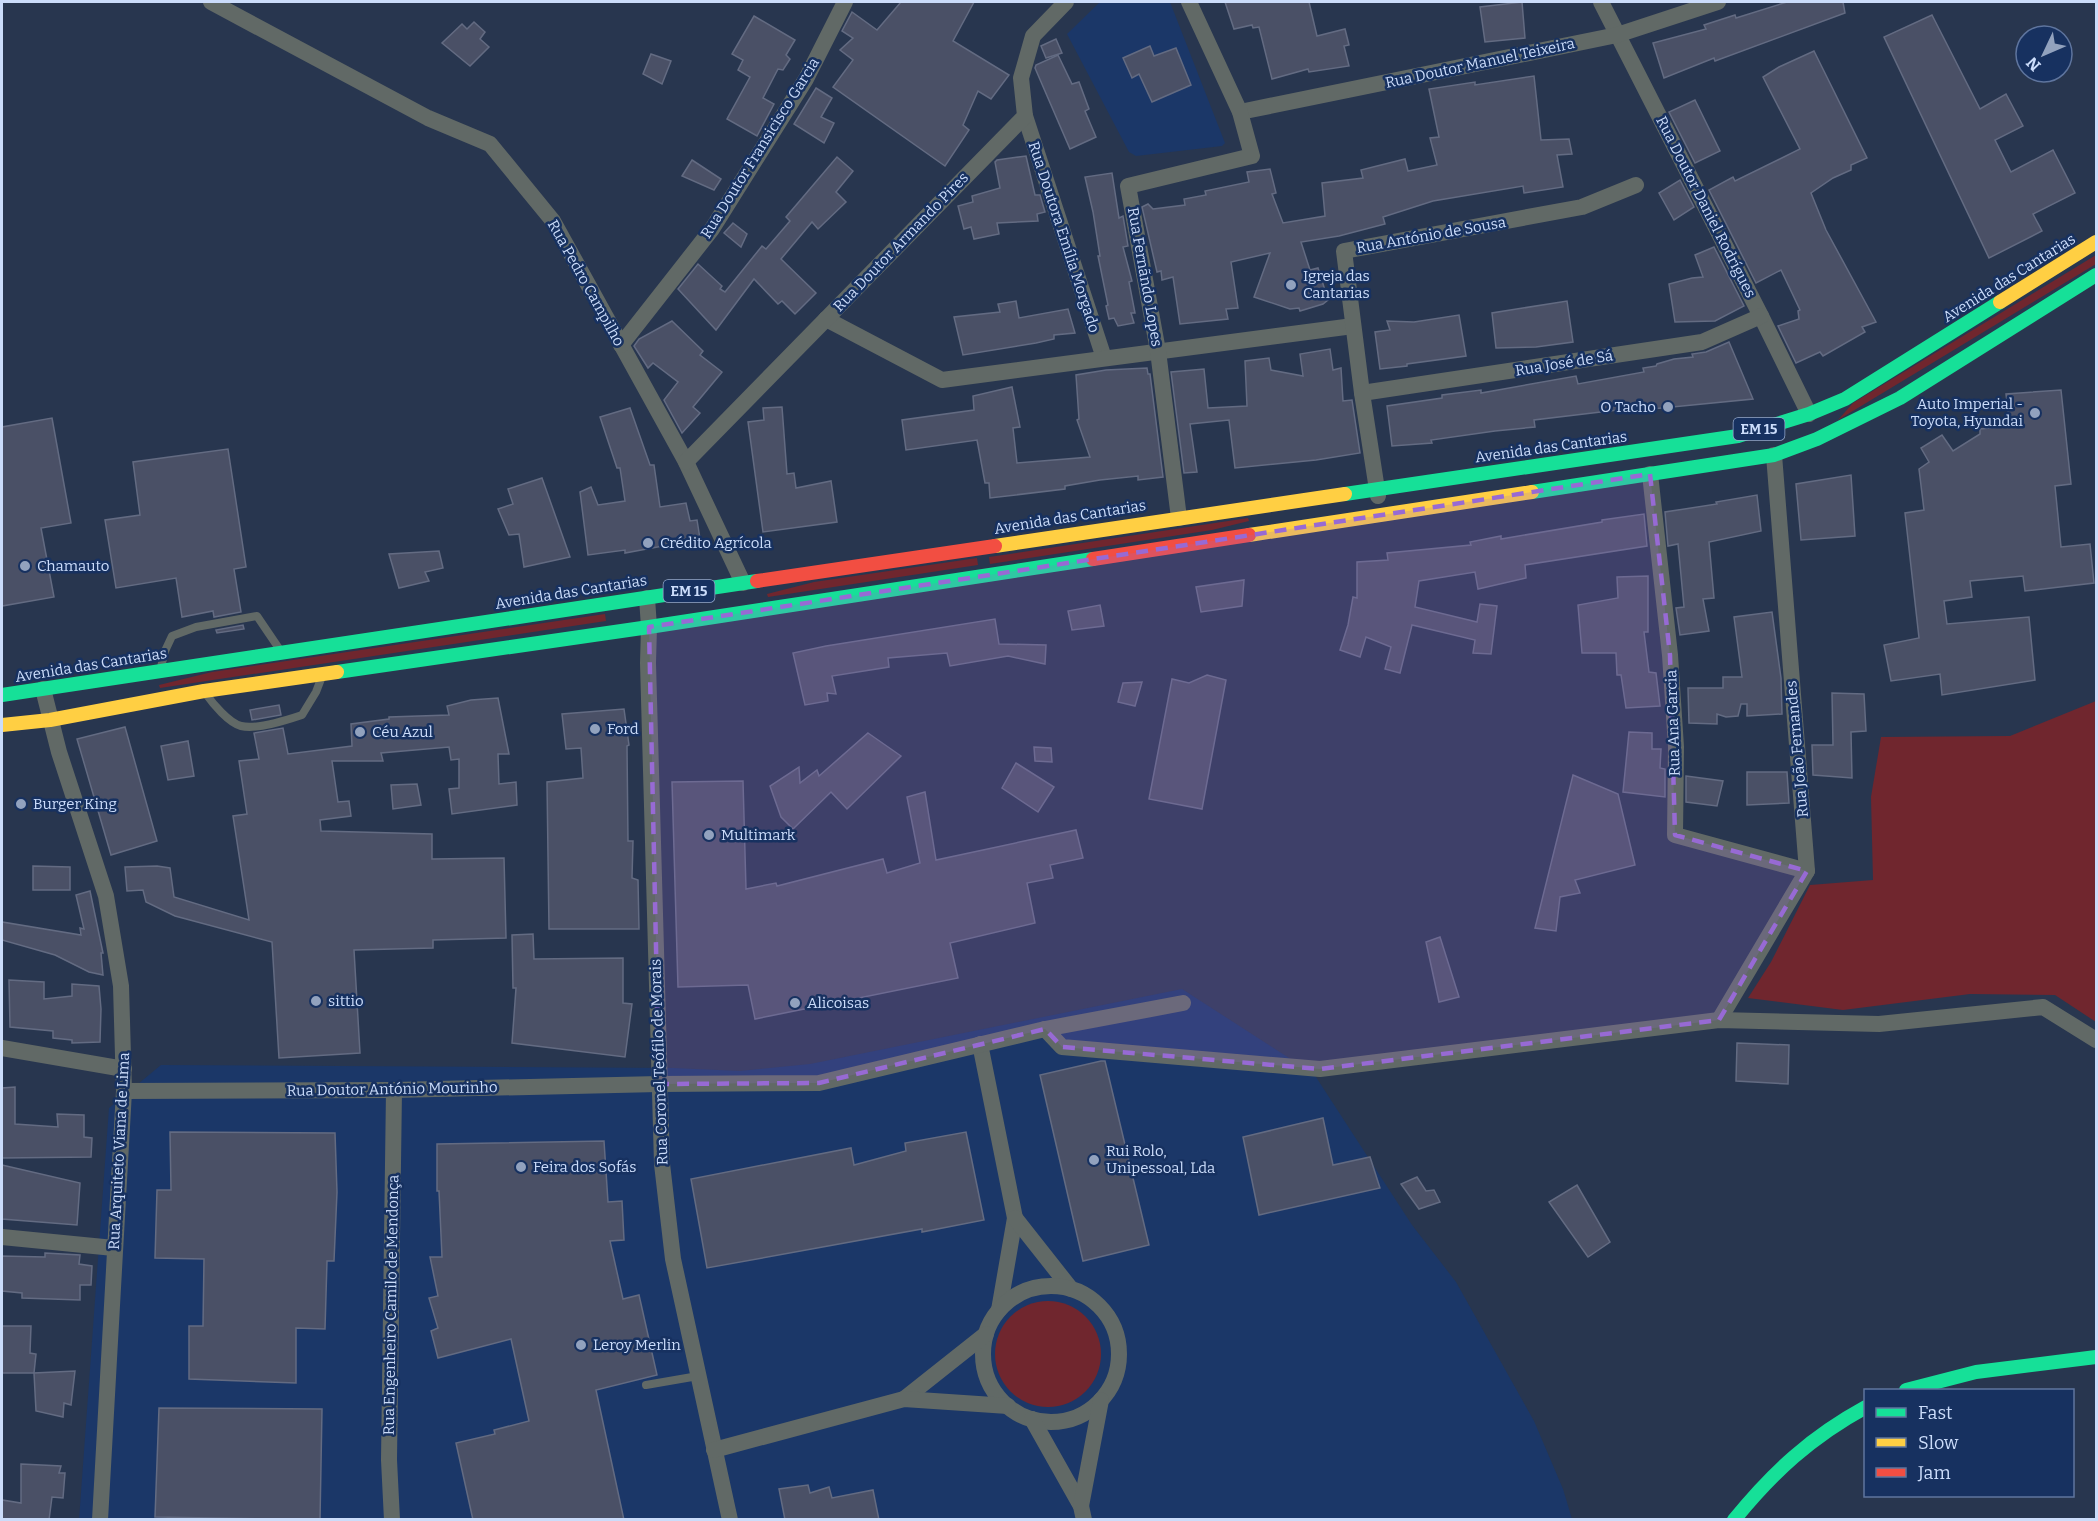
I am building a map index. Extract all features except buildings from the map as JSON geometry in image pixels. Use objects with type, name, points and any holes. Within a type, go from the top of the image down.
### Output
[{"type":"main road","name":"Avenida das Cantarias","points":[[2,695],[1738,436],[1809,414],[1845,399],[2097,242]]},
{"type":"main road","name":"EM 15","points":[[2,725],[50,720],[204,691],[649,627],[1774,455],[1801,446],[1860,419],[1924,383],[2095,278]]},
{"type":"main road","points":[[698,604],[754,594],[792,576]]},
{"type":"main road","points":[[649,627],[664,610]]},
{"type":"main road","points":[[1909,1389],[1950,1377],[2097,1357]]},
{"type":"main road","points":[[1949,1389],[1993,1380],[2097,1369]]},
{"type":"main road","points":[[1734,1520],[1764,1482],[1783,1463],[1839,1421],[1864,1408]]},
{"type":"main road","points":[[1748,1520],[1767,1495],[1803,1461],[1864,1421]]},
{"type":"street","name":"Rua Pedro Campilho","points":[[212,2],[428,118],[490,144],[553,221],[686,462],[744,583]]},
{"type":"street","name":"Rua Doutor Fransicisco Garcia","points":[[621,345],[712,229],[806,79],[845,2]]},
{"type":"street","points":[[1025,116],[1021,78],[1033,36],[1066,2]]},
{"type":"street","name":"Rua Fernãndo Lopes","points":[[1179,518],[1158,351],[1128,186],[1252,156],[1240,112],[1190,2]]},
{"type":"street","name":"Rua Doutor Daniel Rodrígues","points":[[1601,2],[1809,414]]},
{"type":"street","name":"Rua Doutor Manuel Teixeira","points":[[1240,112],[1617,35],[1718,2]]},
{"type":"street","name":"Rua Doutor Armando Pires","points":[[686,462],[1025,116]]},
{"type":"street","name":"Rua Doutora Emília Morgado","points":[[1025,116],[1104,358]]},
{"type":"street","name":"Rua António de Sousa","points":[[1380,516],[1344,251],[1582,207],[1636,185]]},
{"type":"street","name":"Rua José de Sá","points":[[1362,393],[1702,342],[1761,316]]},
{"type":"street","points":[[826,319],[942,380],[1353,326]]},
{"type":"street","name":"Rua João Fernandes","points":[[1774,455],[1807,871]]},
{"type":"street","name":"Rua Ana Garcia","points":[[1650,474],[1670,655],[1676,747],[1675,835],[1807,871]]},
{"type":"street","name":"Rua Coronel Teófilo de Morais","points":[[647,598],[662,1164],[673,1259],[729,1520]]},
{"type":"street","name":"Rua Arquiteto Viana de Lima","points":[[43,689],[50,720],[106,896],[121,986],[124,1091],[100,1520]]},
{"type":"street","points":[[1719,1020],[1807,871]]},
{"type":"street","name":"Rua Doutor António Mourinho","points":[[124,1091],[394,1090],[819,1083],[1045,1029],[1183,1004]]},
{"type":"street","points":[[1045,1029],[1062,1047],[1320,1069],[1719,1020],[1879,1024],[2043,1007],[2097,1040]]},
{"type":"street","points":[[980,1044],[1015,1218],[999,1310],[986,1334],[983,1354],[986,1373],[995,1391],[1008,1406],[1032,1419],[1049,1422],[1067,1420],[1083,1414],[1101,1400],[1114,1381],[1119,1359],[1117,1336],[1107,1315],[1092,1299],[1071,1289],[1051,1286],[1032,1289],[1014,1297],[999,1310]]},
{"type":"street","points":[[2,1048],[124,1069]]},
{"type":"street","name":"Rua Engenheiro Camilo de Mendonça","points":[[392,1520],[389,1460],[394,1090]]},
{"type":"street","points":[[1015,1218],[1071,1289]]},
{"type":"street","points":[[2,1237],[114,1248]]},
{"type":"street","points":[[904,1399],[986,1334]]},
{"type":"street","points":[[714,1450],[904,1399],[1008,1406]]},
{"type":"street","points":[[1083,1513],[1101,1400]]},
{"type":"street","points":[[1032,1419],[1083,1513]]},
{"type":"lane","points":[[160,671],[172,636],[196,627],[257,616],[282,653]]},
{"type":"lane","points":[[204,691],[217,709],[240,726],[270,725],[302,715],[316,692],[323,674]]},
{"type":"lane","points":[[646,1385],[698,1376]]},
{"type":"highlighted area","points":[[1650,474],[1670,655],[1675,835],[1807,871],[1719,1020],[1320,1069],[1062,1047],[1045,1029],[819,1083],[659,1084],[649,627]]},
{"type":"shaded area","points":[[1100,2],[1170,2],[1225,143],[1222,146],[1136,156],[1129,152],[1067,34]]},
{"type":"shaded area","points":[[2096,255],[2096,264],[1838,420],[1853,403]]},
{"type":"shaded area","points":[[1248,518],[1249,521],[1212,530],[990,564],[989,557]]},
{"type":"shaded area","points":[[977,558],[978,565],[768,597],[767,594],[814,582]]},
{"type":"shaded area","points":[[605,614],[606,621],[160,688],[159,685],[212,672]]},
{"type":"shaded area","points":[[2096,701],[2096,1022],[2055,995],[1970,994],[1843,1010],[1748,998],[1771,962],[1810,885],[1873,880],[1871,797],[1881,737],[2010,736]]},
{"type":"shaded area","points":[[1182,989],[1314,1074],[1412,1225],[1456,1282],[1534,1421],[1563,1489],[1572,1519],[79,1520],[109,1108],[161,1065],[673,1068],[740,1071],[810,1064]]},
{"type":"shaded area","points":[[1048,1301],[1068,1305],[1085,1317],[1097,1334],[1101,1354],[1097,1374],[1085,1391],[1068,1403],[1048,1407],[1028,1403],[1011,1391],[999,1374],[995,1354],[999,1334],[1011,1317],[1028,1305]]},
{"type":"traffic: fast","points":[[1532,492],[1774,455],[1817,439],[1900,398],[2096,275]]},
{"type":"traffic: fast","points":[[1345,494],[1738,436],[1809,414],[1845,399],[2000,302]]},
{"type":"traffic: fast","points":[[337,672],[1093,559]]},
{"type":"traffic: fast","points":[[2,695],[757,581]]},
{"type":"traffic: fast","points":[[1910,1389],[1976,1372],[2096,1357]]},
{"type":"traffic: fast","points":[[1734,1520],[1763,1486],[1810,1443],[1864,1408]]},
{"type":"traffic: slow","points":[[2000,302],[2096,242]]},
{"type":"traffic: slow","points":[[1249,535],[1532,492]]},
{"type":"traffic: slow","points":[[995,546],[1345,494]]},
{"type":"traffic: slow","points":[[2,725],[50,720],[204,691],[337,672]]},
{"type":"traffic: jam","points":[[1093,559],[1249,535]]},
{"type":"traffic: jam","points":[[757,581],[995,546]]},
{"type":"place","name":"Igreja das Cantarias","points":[[1291,285]]},
{"type":"place","name":"O Tacho","points":[[1668,407]]},
{"type":"place","name":"Auto Imperial - Toyota, Hyundai","points":[[2035,413]]},
{"type":"place","name":"Crédito Agrícola","points":[[648,543]]},
{"type":"place","name":"Chamauto","points":[[25,566]]},
{"type":"place","name":"Ford","points":[[595,729]]},
{"type":"place","name":"Céu Azul","points":[[360,732]]},
{"type":"place","name":"Burger King","points":[[21,804]]},
{"type":"place","name":"Multimark","points":[[709,835]]},
{"type":"place","name":"sittio","points":[[316,1001]]},
{"type":"place","name":"Alicoisas","points":[[795,1003]]},
{"type":"place","name":"Rui Rolo, Unipessoal, Lda","points":[[1094,1160]]},
{"type":"place","name":"Feira dos Sofás","points":[[521,1167]]},
{"type":"place","name":"Leroy Merlin","points":[[581,1345]]}]
